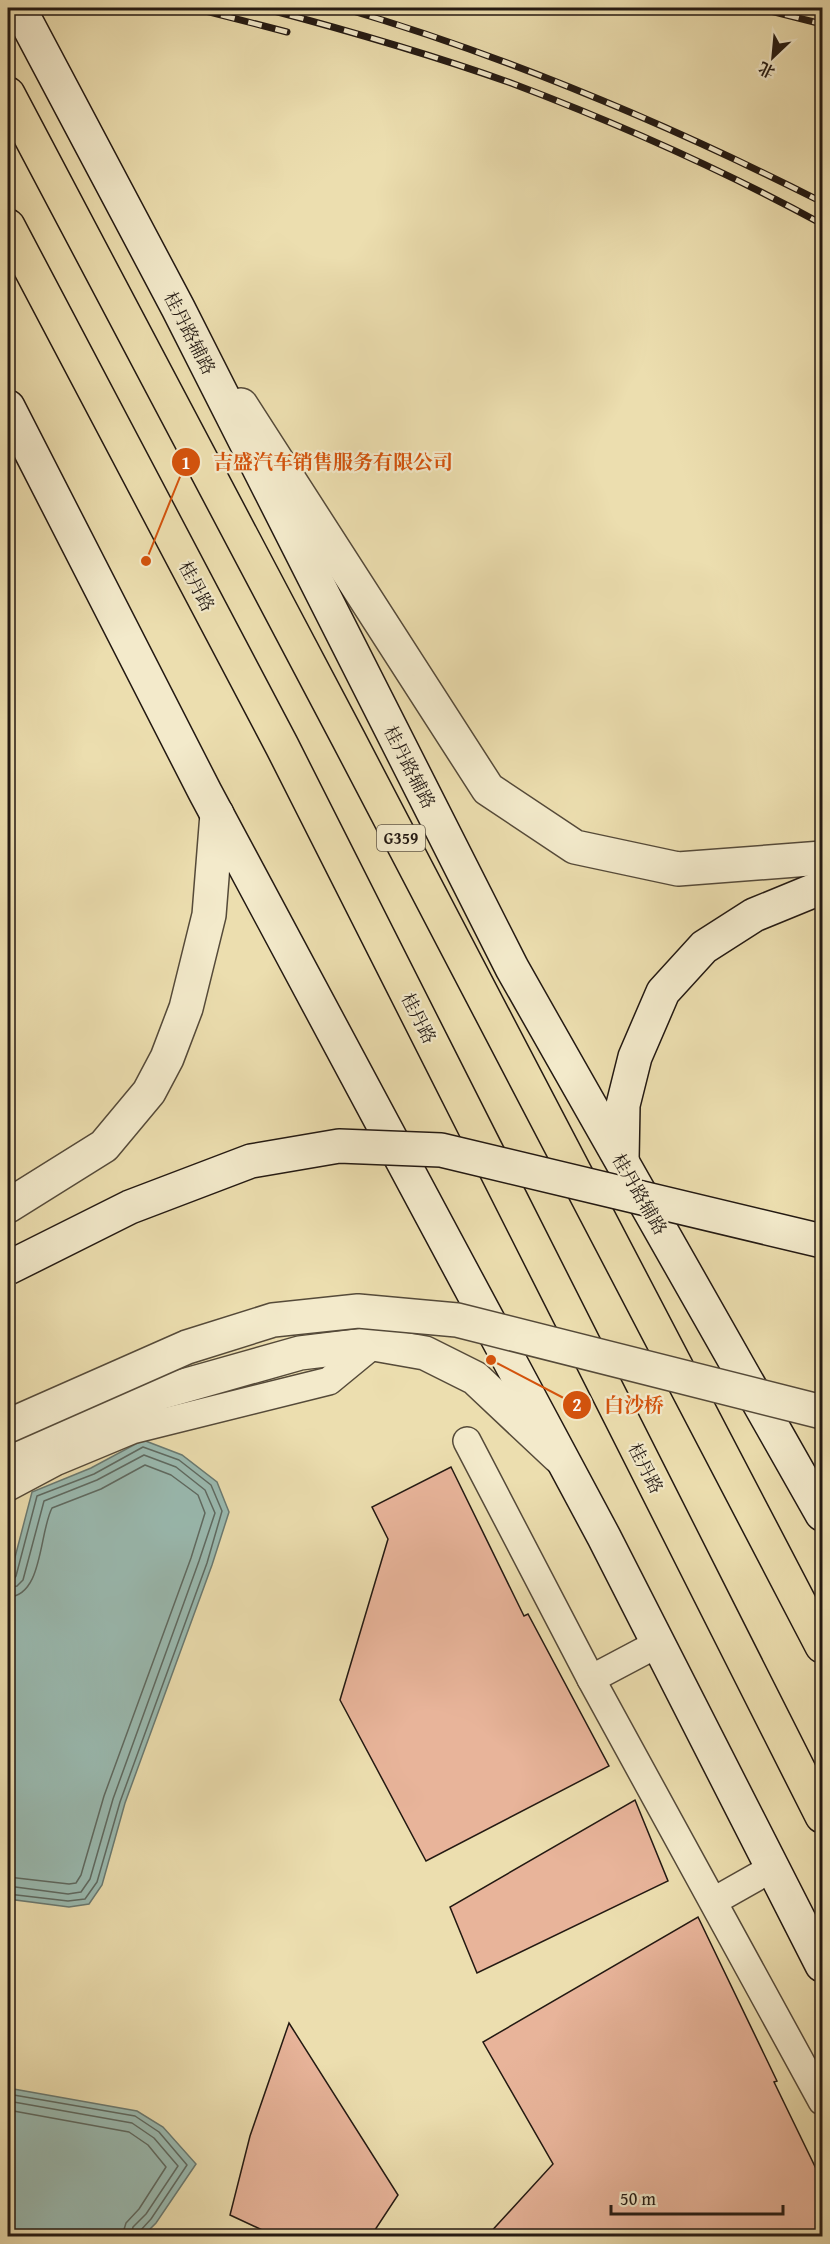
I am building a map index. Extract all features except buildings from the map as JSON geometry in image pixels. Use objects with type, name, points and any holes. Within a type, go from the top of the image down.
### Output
[{"type":"highway","name":"G359","points":[[8,94],[348,738],[822,1646]]},
{"type":"highway","name":"桂丹路","points":[[8,226],[282,746],[822,1816]]},
{"type":"main road","name":"桂丹路辅路","points":[[19,8],[178,308],[512,968],[822,1515]]},
{"type":"main road","points":[[178,308],[488,789],[575,847],[678,869],[822,858]]},
{"type":"main road","points":[[8,407],[217,814],[604,1537],[822,1965]]},
{"type":"main road","points":[[8,1206],[104,1146],[149,1092],[167,1058],[186,1008],[209,915],[217,814]]},
{"type":"main road","points":[[622,1162],[623,1105],[635,1057],[663,992],[704,946],[754,915],[815,890],[822,891]]},
{"type":"main road","points":[[8,1268],[130,1207],[251,1161],[339,1146],[441,1150],[822,1241]]},
{"type":"main road","points":[[8,1426],[187,1347],[273,1320],[358,1311],[457,1320],[822,1412]]},
{"type":"main road","points":[[8,1461],[162,1392],[300,1353],[374,1344],[425,1353],[475,1378],[564,1462]]},
{"type":"street","points":[[8,1487],[55,1462],[132,1430],[329,1382],[374,1344]]},
{"type":"street","points":[[466,1441],[591,1679],[822,2101]]},
{"type":"street","points":[[591,1679],[659,1643]]},
{"type":"street","points":[[714,1901],[774,1867]]},
{"type":"water","points":[[143,1440],[182,1455],[217,1482],[229,1512],[212,1565],[125,1803],[102,1885],[89,1904],[69,1907],[8,1899],[8,1584],[32,1492],[91,1468]]},
{"type":"water","points":[[8,2088],[137,2111],[163,2127],[196,2164],[156,2223],[143,2236],[8,2236]]},
{"type":"railway","points":[[194,8],[287,32]]},
{"type":"railway","points":[[263,8],[419,52],[551,98],[708,166],[822,224]]},
{"type":"railway","points":[[343,8],[466,48],[587,94],[706,146],[822,202]]},
{"type":"railway","points":[[758,8],[822,24]]},
{"type":"place","name":"吉盛汽车销售服务有限公司","points":[[146,561]]},
{"type":"place","name":"白沙桥","points":[[491,1360]]}]
